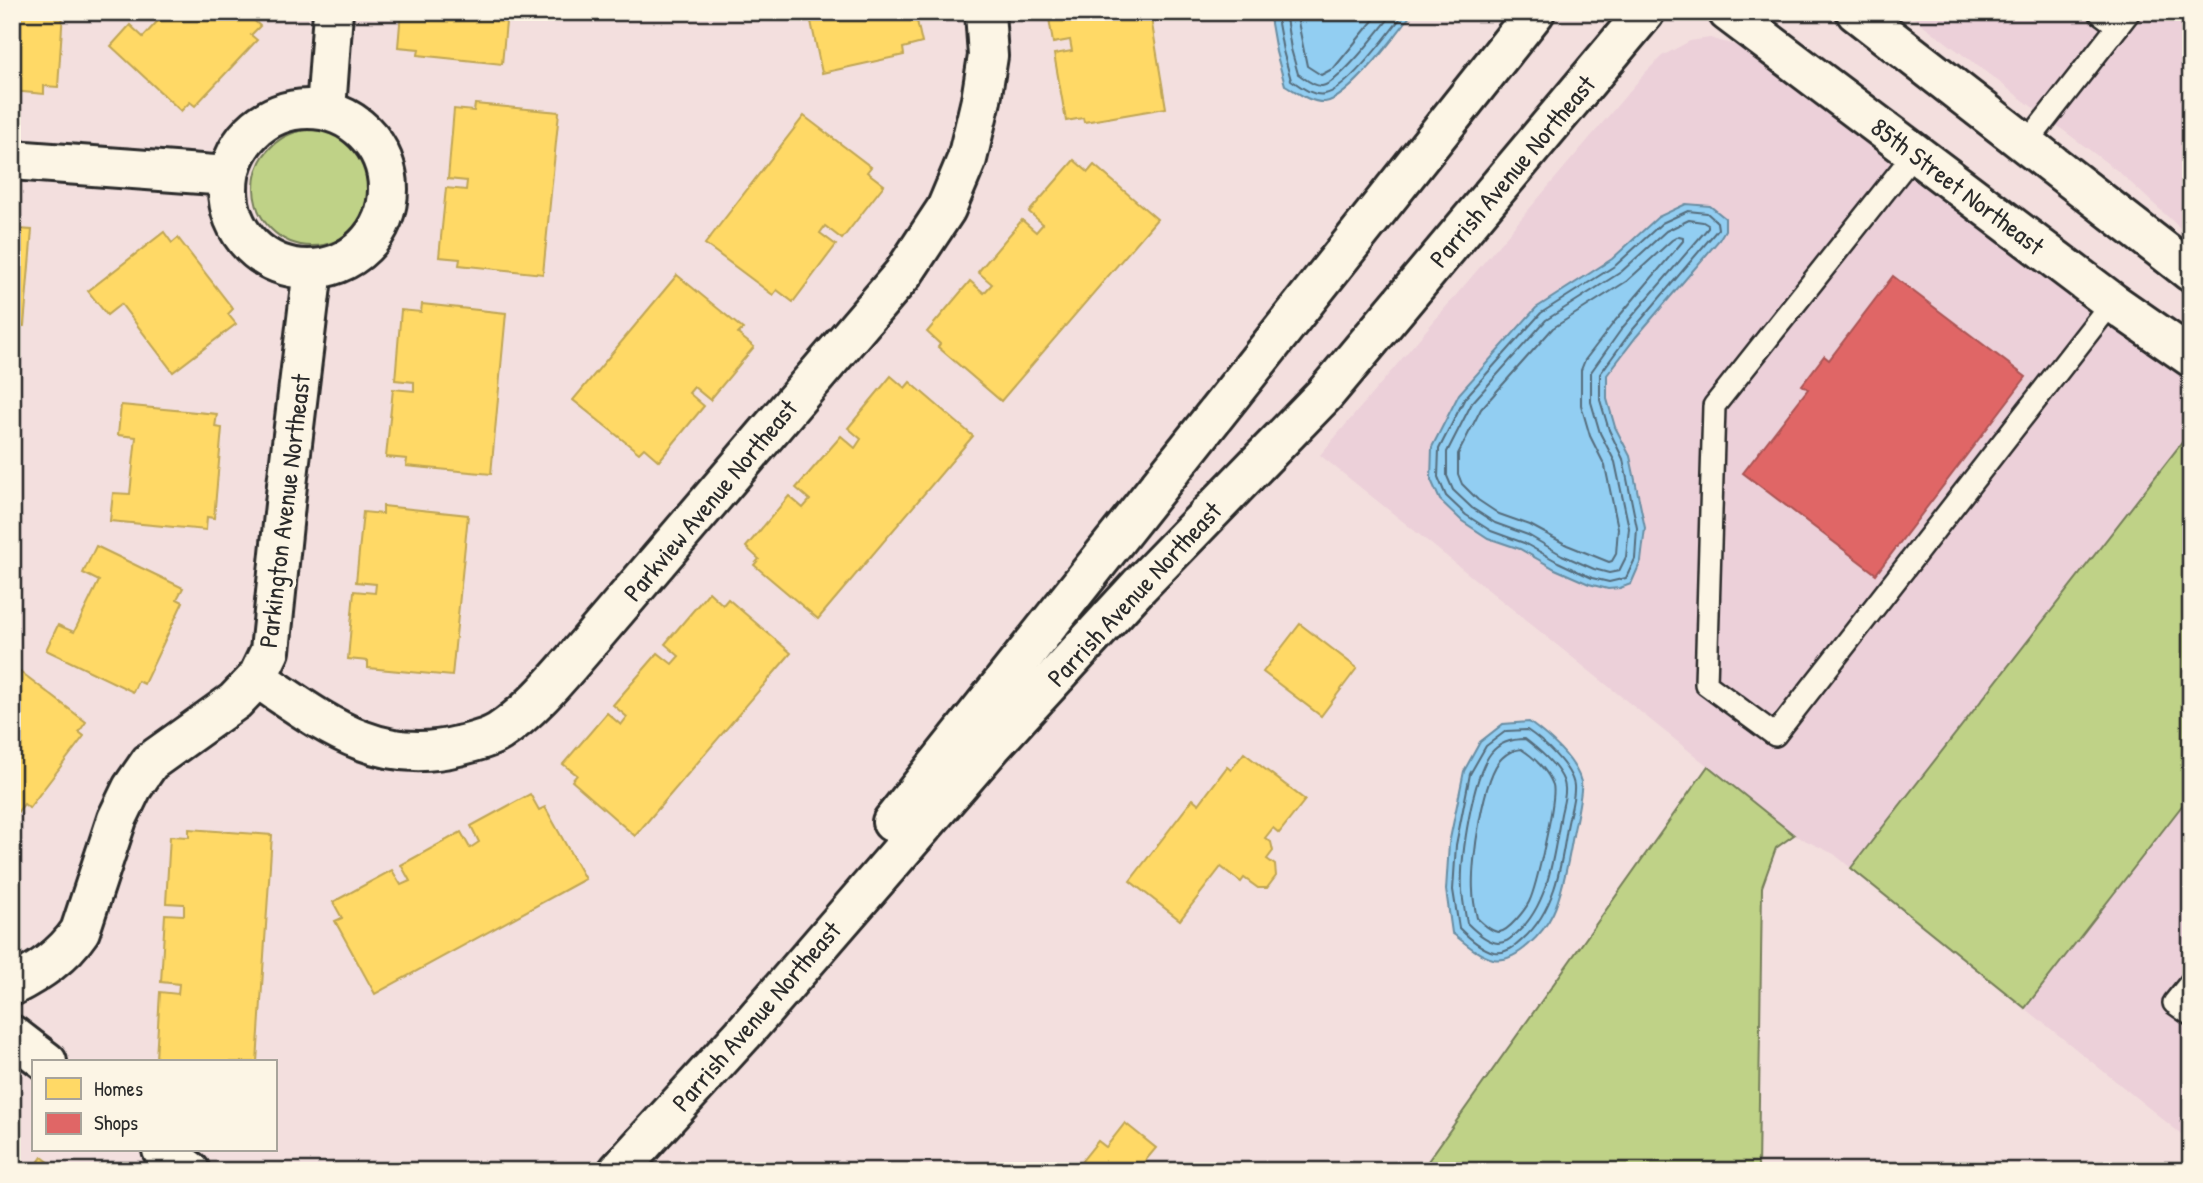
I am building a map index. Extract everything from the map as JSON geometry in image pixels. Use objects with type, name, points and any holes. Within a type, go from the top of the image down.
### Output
[{"type":"street","points":[[326,110],[333,12]]},
{"type":"street","name":"Parkview Avenue Northeast","points":[[257,678],[331,727],[369,744],[405,752],[442,750],[498,733],[530,705],[583,649],[903,274],[920,249],[946,209],[967,159],[988,56],[985,12]]},
{"type":"street","name":"Parrish Avenue Northeast","points":[[609,1171],[971,725],[1535,12]]},
{"type":"street","name":"Parrish Avenue Northeast","points":[[618,1171],[743,1034],[992,746],[1139,586],[1325,394],[1645,12]]},
{"type":"street","name":"85th Street Northeast","points":[[1728,12],[2112,302],[2191,357]]},
{"type":"street","points":[[1856,12],[2191,272]]},
{"type":"street","points":[[300,109],[326,110],[352,121],[371,138],[385,162],[390,189],[385,215],[372,239],[352,257],[327,268],[300,270],[275,263],[253,248],[237,228],[228,202],[228,176],[237,151],[253,130],[275,115],[300,109]]},
{"type":"street","points":[[12,160],[228,176]]},
{"type":"street","name":"Parkington Avenue Northeast","points":[[12,986],[54,960],[80,931],[117,818],[132,788],[150,762],[235,701],[257,678],[270,651],[313,269]]},
{"type":"street","points":[[12,1035],[44,1060]]},
{"type":"street","points":[[165,1152],[190,1171]]},
{"type":"lane","points":[[2026,144],[2123,19],[2099,12]]},
{"type":"lane","points":[[1914,153],[1714,406],[1706,684],[1775,735],[2112,302]]},
{"type":"lane","points":[[2191,982],[2175,1003],[2191,1015]]},
{"type":"shaded area","points":[[1906,12],[2191,12],[2191,238],[2119,172]]},
{"type":"shaded area","points":[[1710,38],[1742,47],[2191,384],[2191,431],[1851,868],[1834,854],[1794,835],[1320,455],[1645,73],[1662,56],[1690,41]]},
{"type":"shaded area","points":[[2191,794],[2191,1142],[2025,1008]]},
{"type":"green space","points":[[312,130],[334,135],[353,147],[365,166],[370,188],[365,210],[353,229],[334,241],[312,246],[290,241],[271,229],[259,210],[254,188],[259,166],[271,147],[290,135]]},
{"type":"green space","points":[[2191,431],[2191,794],[2025,1008],[1851,868]]},
{"type":"green space","points":[[1708,766],[1794,835],[1776,848],[1762,887],[1758,1171],[1421,1171]]},
{"type":"water","points":[[1269,12],[1413,12],[1385,49],[1347,90],[1335,98],[1319,102],[1285,85]]},
{"type":"water","points":[[1686,204],[1710,206],[1725,218],[1725,230],[1607,375],[1607,399],[1615,427],[1630,456],[1645,528],[1641,561],[1631,584],[1608,589],[1589,584],[1520,549],[1488,538],[1462,521],[1440,500],[1431,480],[1432,447],[1459,394],[1536,308],[1612,259],[1658,217]]},
{"type":"water","points":[[1529,722],[1552,741],[1573,764],[1581,782],[1580,800],[1565,875],[1553,913],[1543,929],[1520,952],[1511,957],[1493,959],[1476,951],[1452,933],[1446,890],[1449,844],[1464,771],[1480,742],[1503,724]]},
{"type":"building: Homes","points":[[12,12],[63,12],[58,87],[44,86],[44,94],[12,91]]},
{"type":"building: Homes","points":[[166,12],[245,12],[260,26],[251,35],[257,40],[195,106],[190,102],[181,111],[111,46],[130,25],[143,37]]},
{"type":"building: Homes","points":[[401,12],[507,12],[502,64],[418,55],[419,49],[398,47]]},
{"type":"building: Homes","points":[[809,12],[915,12],[922,43],[903,48],[904,55],[822,73]]},
{"type":"building: Homes","points":[[1048,12],[1150,12],[1166,108],[1084,122],[1083,118],[1066,121],[1054,54],[1072,51],[1070,40],[1053,43]]},
{"type":"building: Homes","points":[[475,104],[559,112],[543,274],[459,265],[460,259],[439,257],[446,188],[466,190],[467,181],[448,179],[454,109],[474,111]]},
{"type":"building: Homes","points":[[804,116],[871,167],[867,172],[884,185],[842,239],[825,226],[820,233],[836,245],[793,302],[777,290],[773,295],[705,244]]},
{"type":"building: Homes","points":[[1074,160],[1088,172],[1094,165],[1157,219],[1001,401],[938,347],[940,344],[927,332],[970,281],[984,293],[992,284],[978,272],[1022,220],[1036,232],[1043,224],[1029,212]]},
{"type":"building: Homes","points":[[12,222],[19,222],[19,229],[32,230],[24,326],[12,325]]},
{"type":"building: Homes","points":[[164,232],[172,243],[178,238],[233,309],[228,314],[236,324],[173,372],[121,304],[107,315],[88,291]]},
{"type":"building: Homes","points":[[677,275],[743,329],[738,334],[754,347],[710,400],[694,387],[689,393],[704,406],[659,461],[644,448],[639,453],[573,400]]},
{"type":"building: Homes","points":[[422,304],[506,313],[491,474],[406,466],[407,459],[386,457],[393,389],[414,391],[414,382],[395,380],[401,310],[421,312]]},
{"type":"building: Homes","points":[[891,376],[905,388],[910,382],[973,436],[818,619],[754,565],[759,559],[746,547],[789,496],[803,508],[810,500],[796,488],[841,436],[855,448],[861,439],[848,428]]},
{"type":"building: Homes","points":[[121,405],[217,414],[215,427],[222,428],[214,518],[207,517],[206,530],[110,521],[113,493],[130,494],[136,437],[118,435]]},
{"type":"building: Homes","points":[[383,506],[468,515],[452,676],[368,668],[368,661],[348,659],[354,591],[375,593],[376,584],[356,582],[363,512],[383,514]]},
{"type":"building: Homes","points":[[96,546],[183,588],[177,599],[183,602],[144,684],[138,681],[133,692],[46,650],[58,625],[74,632],[99,581],[83,573]]},
{"type":"building: Homes","points":[[709,592],[723,605],[728,599],[791,653],[635,836],[572,781],[577,775],[563,764],[607,713],[621,725],[627,717],[613,705],[658,653],[672,664],[679,656],[665,644]]},
{"type":"building: Homes","points":[[1300,624],[1357,668],[1321,716],[1263,672]]},
{"type":"building: Homes","points":[[12,665],[86,722],[79,732],[84,736],[29,808],[24,804],[16,814],[12,811]]},
{"type":"building: Homes","points":[[1244,753],[1305,800],[1279,833],[1273,828],[1265,838],[1271,842],[1273,851],[1267,859],[1275,865],[1276,876],[1267,888],[1258,888],[1244,878],[1241,882],[1221,867],[1180,920],[1130,881],[1193,799],[1199,804],[1227,767],[1231,770]]},
{"type":"building: Homes","points":[[530,794],[539,810],[545,807],[585,879],[375,994],[335,921],[342,918],[333,902],[392,870],[401,885],[410,881],[401,865],[461,832],[470,848],[479,842],[471,826]]},
{"type":"building: Homes","points":[[189,829],[272,835],[257,1060],[156,1059],[160,992],[178,994],[179,984],[161,982],[165,914],[184,915],[184,904],[166,903],[170,836],[189,837]]},
{"type":"building: Homes","points":[[1125,1123],[1156,1148],[1145,1161],[1157,1171],[1074,1171],[1098,1141],[1106,1147]]},
{"type":"building: Homes","points":[[42,1157],[61,1171],[32,1171]]},
{"type":"building: Shops","points":[[1893,276],[2026,377],[1876,574],[1743,473],[1808,389],[1802,385],[1824,356],[1829,360]]}]
